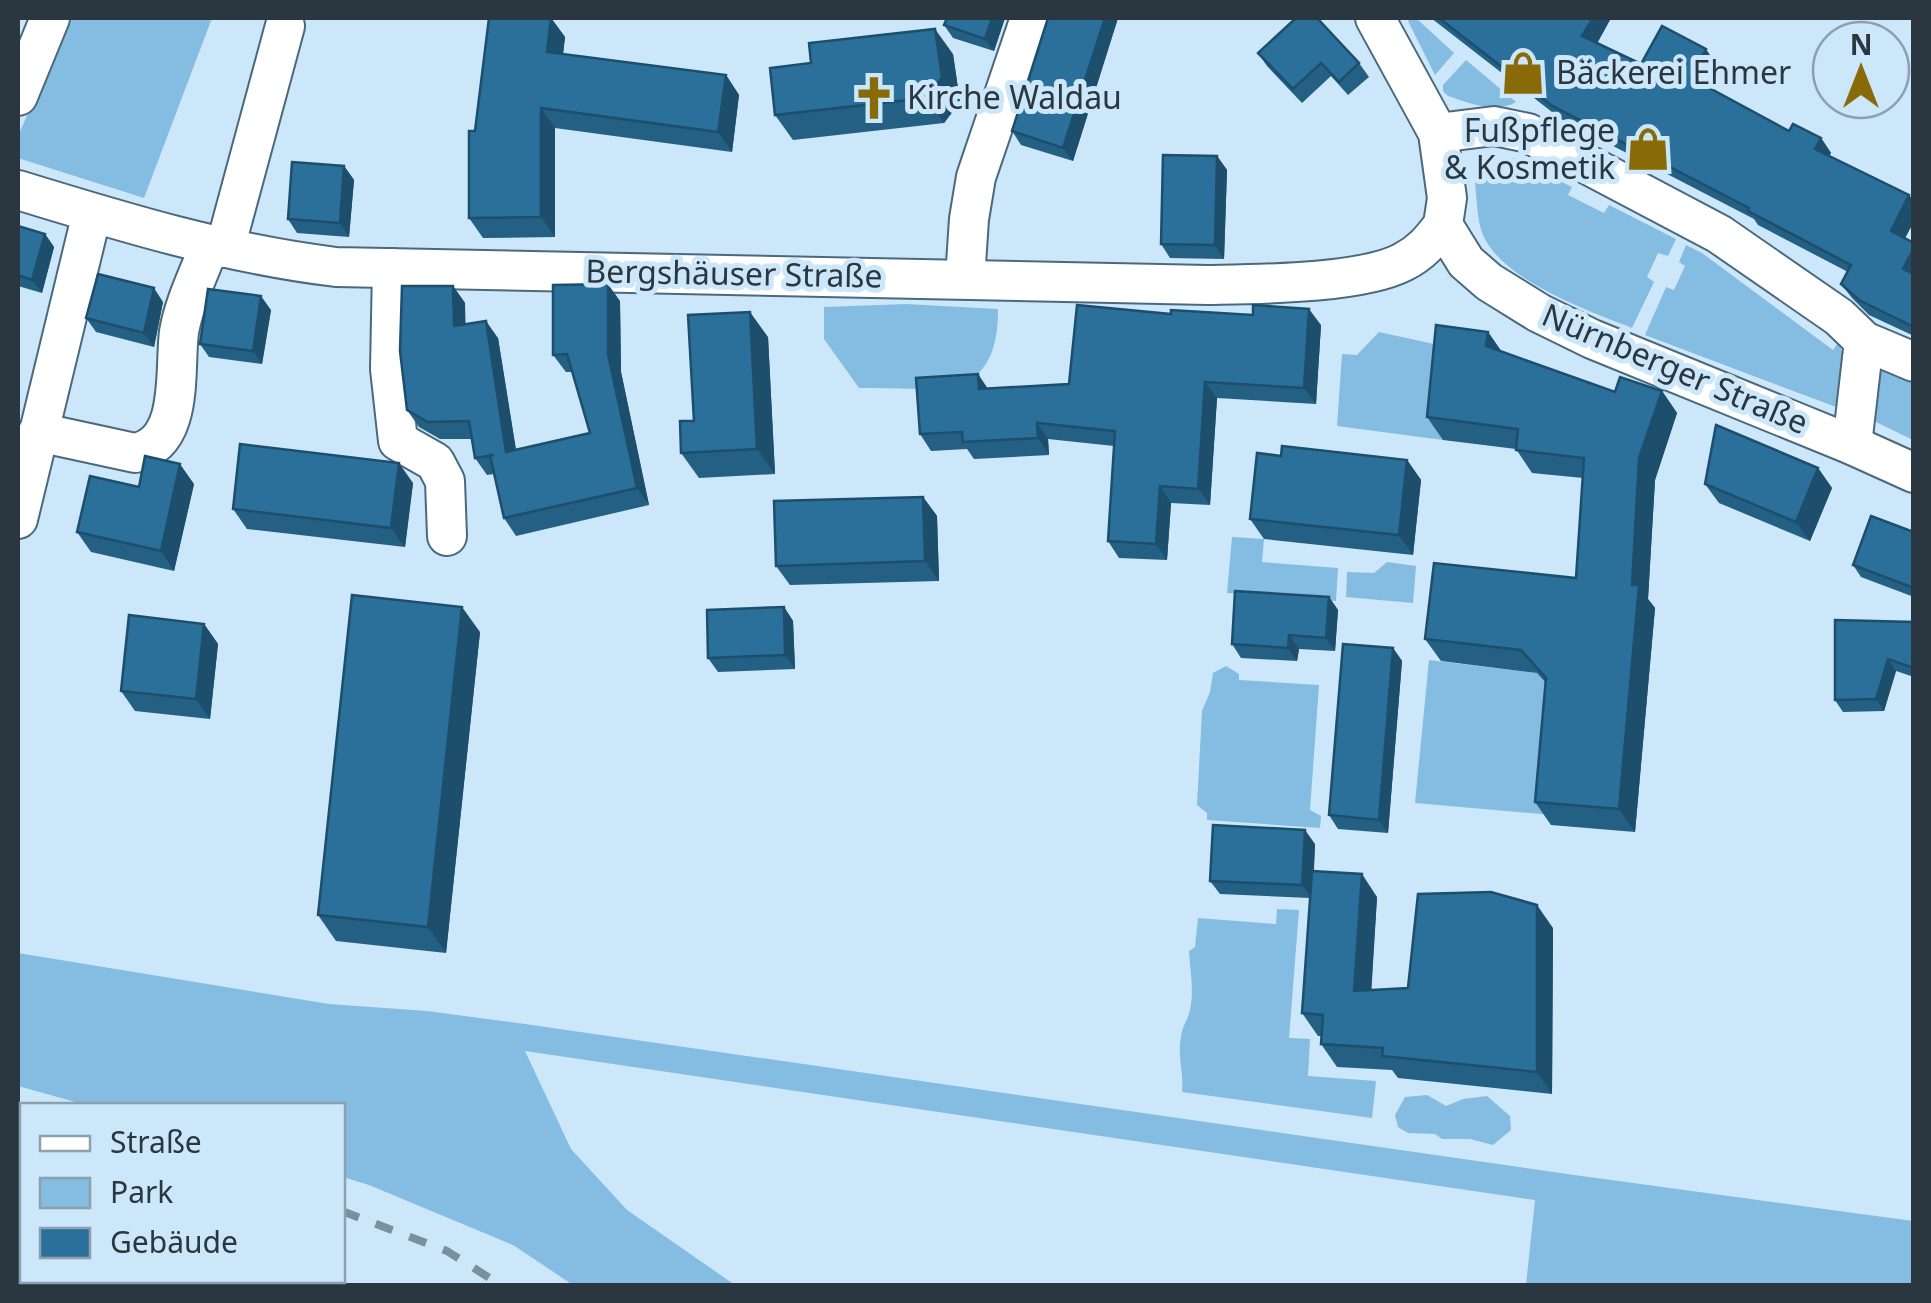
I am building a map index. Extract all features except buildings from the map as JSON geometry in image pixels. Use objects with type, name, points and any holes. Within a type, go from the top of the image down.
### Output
[{"type":"street","points":[[18,96],[50,18]]},
{"type":"street","points":[[965,279],[968,220],[976,177],[1030,18]]},
{"type":"street","points":[[1375,18],[1438,133],[1447,198],[1444,226]]},
{"type":"street","points":[[38,432],[135,453],[150,450],[161,441],[180,361],[179,332],[218,246],[286,26]]},
{"type":"street","points":[[1438,133],[1494,126],[1528,133],[1720,234],[1839,317],[1864,341],[1914,362]]},
{"type":"street","name":"Bergshäuser Straße","points":[[18,190],[266,259],[392,268],[1208,286],[1371,273],[1401,264],[1427,247],[1444,226]]},
{"type":"street","points":[[18,519],[92,213]]},
{"type":"street","name":"Nürnberger Straße","points":[[1444,226],[1466,262],[1488,282],[1539,313],[1592,340],[1914,473]]},
{"type":"street","points":[[392,268],[390,369],[398,441],[435,462],[445,481],[447,536]]},
{"type":"street","name":"Nürnberger Straße","points":[[1852,445],[1864,341]]},
{"type":"green space","points":[[70,18],[212,18],[144,198],[18,158],[18,136]]},
{"type":"green space","points":[[1416,18],[1454,53],[1435,75],[1408,21]]},
{"type":"green space","points":[[1466,60],[1516,102],[1491,107],[1448,96],[1443,85]]},
{"type":"green space","points":[[1513,158],[1572,187],[1568,195],[1604,213],[1609,205],[1676,239],[1668,256],[1658,253],[1647,277],[1654,282],[1632,328],[1549,292],[1493,252],[1481,228],[1474,174]]},
{"type":"green space","points":[[1686,245],[1833,350],[1838,343],[1845,357],[1836,407],[1645,335],[1666,287],[1674,290],[1685,266],[1679,262]]},
{"type":"green space","points":[[906,304],[998,309],[995,342],[981,370],[955,386],[859,388],[824,339],[824,307]]},
{"type":"green space","points":[[1379,332],[1452,348],[1443,440],[1337,426],[1342,354],[1357,355]]},
{"type":"green space","points":[[1887,364],[1913,376],[1913,440],[1874,421],[1879,368]]},
{"type":"green space","points":[[1232,537],[1264,539],[1262,562],[1338,568],[1336,601],[1227,593]]},
{"type":"green space","points":[[1387,562],[1416,566],[1413,603],[1346,597],[1347,572],[1374,573]]},
{"type":"green space","points":[[1429,660],[1537,673],[1562,701],[1552,815],[1415,803]]},
{"type":"green space","points":[[1226,666],[1239,674],[1239,680],[1319,685],[1310,810],[1321,816],[1320,828],[1207,820],[1207,813],[1197,805],[1202,711],[1213,673]]},
{"type":"green space","points":[[1277,909],[1299,910],[1289,1038],[1310,1039],[1308,1076],[1376,1081],[1372,1118],[1182,1092],[1180,1044],[1191,1006],[1189,951],[1195,947],[1198,918],[1276,924]]},
{"type":"green space","points":[[18,953],[329,1004],[525,1024],[1913,1221],[1913,1285],[1526,1285],[1535,1200],[525,1051],[571,1149],[627,1210],[735,1285],[573,1285],[513,1245],[345,1178],[345,1103],[79,1103],[18,1086]]},
{"type":"green space","points":[[1427,1095],[1446,1106],[1487,1096],[1510,1116],[1511,1130],[1493,1145],[1408,1133],[1398,1127],[1395,1115],[1405,1097]]},
{"type":"railway","points":[[345,1212],[447,1251],[502,1286]]},
{"type":"place","name":"Bäckerei Ehmer","points":[[1523,73]]},
{"type":"place","name":"Kirche Waldau","points":[[874,98]]},
{"type":"place","name":"Fußpflege & Kosmetik","points":[[1648,149]]}]
